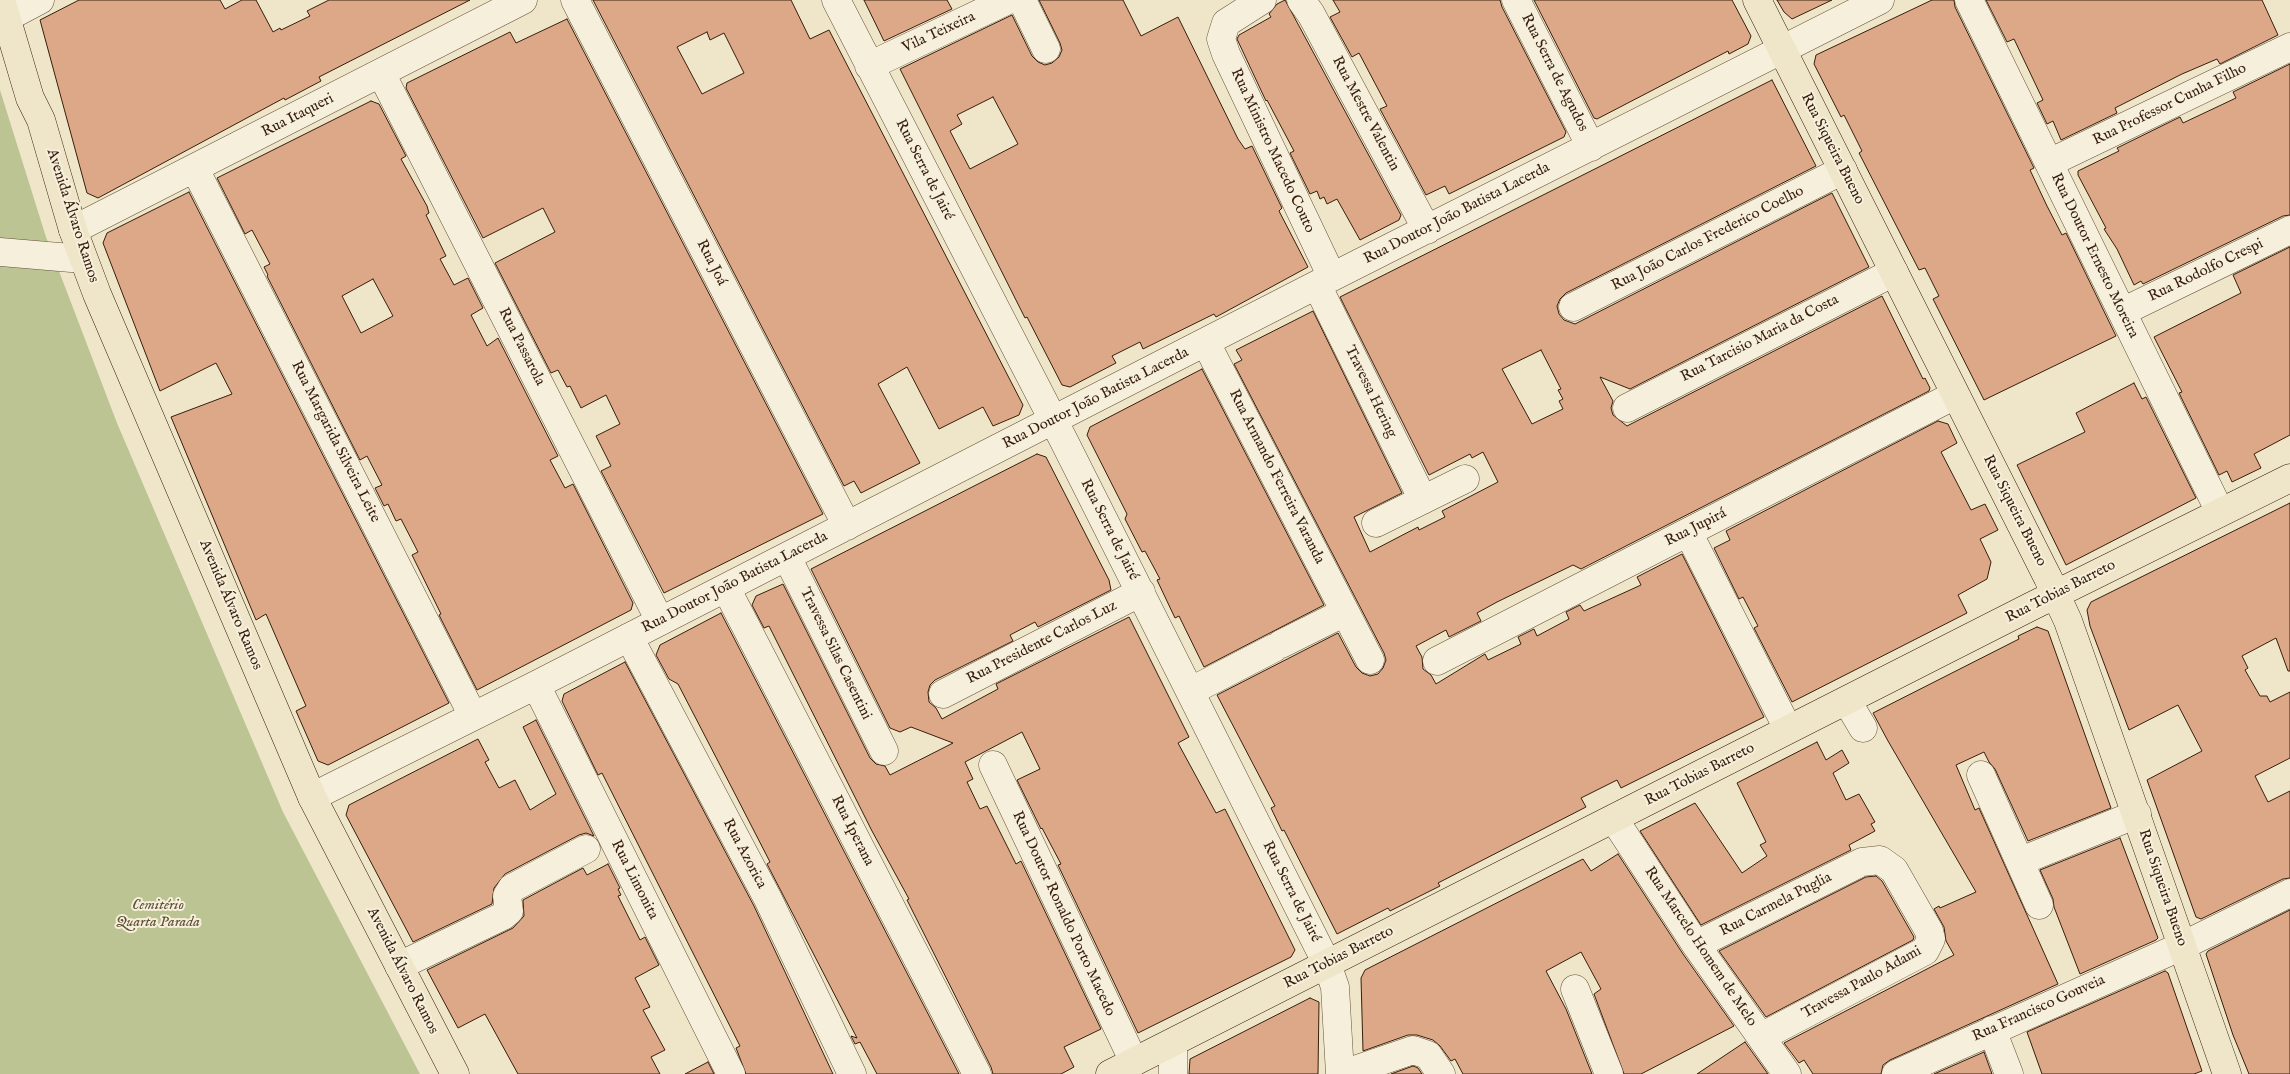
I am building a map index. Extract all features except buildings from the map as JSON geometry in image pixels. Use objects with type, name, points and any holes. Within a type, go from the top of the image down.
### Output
[{"type":"main road","name":"Rua Siqueira Bueno","points":[[1757,0],[2068,621],[2227,1074]]},
{"type":"main road","name":"Avenida Álvaro Ramos","points":[[17,6],[30,98],[41,120],[83,259],[312,797],[455,1074]]},
{"type":"main road","name":"Rua Tobias Barreto","points":[[1122,1068],[1173,1044],[2055,594],[2290,478]]},
{"type":"street","name":"Rua Itaqueri","points":[[73,230],[523,0]]},
{"type":"street","name":"Rua Joá","points":[[575,0],[847,526]]},
{"type":"street","name":"Rua Serra de Jairé","points":[[836,0],[1141,592],[1327,964],[1336,988],[1342,1074]]},
{"type":"street","name":"Vila Teixeira","points":[[869,66],[1008,0]]},
{"type":"street","points":[[1022,0],[1046,49]]},
{"type":"street","name":"Rua Ministro Macedo Couto","points":[[1262,0],[1226,23],[1221,40],[1324,281]]},
{"type":"street","name":"Rua Mestre Valentin","points":[[1301,0],[1311,14],[1427,230]]},
{"type":"street","name":"Rua Serra de Agudos","points":[[1516,0],[1591,147]]},
{"type":"street","name":"Rua Doutor João Batista Lacerda","points":[[312,797],[536,685],[1324,281],[1880,0]]},
{"type":"street","name":"Rua Doutor Ernesto Moreira","points":[[1969,0],[2220,512]]},
{"type":"street","name":"Rua Professor Cunha Filho","points":[[2049,163],[2290,47]]},
{"type":"street","name":"Rua Passarola","points":[[381,73],[660,621]]},
{"type":"street","name":"Rua Margarida Silveira Leite","points":[[195,169],[473,716]]},
{"type":"street","name":"Rua João Carlos Frederico Coelho","points":[[1574,307],[1843,170]]},
{"type":"street","name":"Rua Rodolfo Crespi","points":[[2122,312],[2290,230]]},
{"type":"street","points":[[0,252],[83,259]]},
{"type":"street","name":"Rua Tarcisio Maria da Costa","points":[[1627,408],[1894,272]]},
{"type":"street","name":"Travessa Hering","points":[[1324,281],[1423,500]]},
{"type":"street","name":"Rua Armando Ferreira Varanda","points":[[1206,343],[1370,660]]},
{"type":"street","name":"Rua Jupirá","points":[[1437,661],[1955,395]]},
{"type":"street","points":[[1376,523],[1465,478]]},
{"type":"street","points":[[1688,532],[1788,729]]},
{"type":"street","name":"Travessa Silas Casentini","points":[[787,557],[884,751]]},
{"type":"street","name":"Rua Iperana","points":[[726,588],[977,1074]]},
{"type":"street","name":"Rua Presidente Carlos Luz","points":[[944,694],[1141,592]]},
{"type":"street","points":[[1191,691],[1345,612]]},
{"type":"street","name":"Rua Azorica","points":[[629,637],[768,898],[852,1074]]},
{"type":"street","name":"Rua Limonita","points":[[536,685],[731,1074]]},
{"type":"street","points":[[1847,701],[1863,728]]},
{"type":"street","name":"Rua Doutor Ronaldo Porto Macedo","points":[[993,765],[1122,1068]]},
{"type":"street","points":[[1981,775],[2039,905]]},
{"type":"street","points":[[2020,861],[2137,814]]},
{"type":"street","name":"Rua Marcelo Homem de Melo","points":[[1614,819],[1696,945],[1787,1074]]},
{"type":"street","points":[[399,966],[504,916],[509,911],[507,896],[512,888],[586,849]]},
{"type":"street","name":"Travessa Paulo Adami","points":[[1761,1037],[1912,960],[1925,951],[1928,946],[1930,938],[1926,923],[1894,870],[1880,860],[1871,860],[1856,865]]},
{"type":"street","name":"Rua Carmela Puglia","points":[[1696,945],[1856,865]]},
{"type":"street","name":"Rua Francisco Gouveia","points":[[1896,1074],[2182,946],[2290,893]]},
{"type":"street","points":[[1574,989],[1610,1074]]},
{"type":"street","points":[[1992,1030],[2009,1074]]},
{"type":"street","points":[[1173,1044],[1173,1074]]},
{"type":"street","points":[[1342,1074],[1413,1050],[1428,1055],[1441,1074]]},
{"type":"green space","name":"Cemitério Quarta Parada","points":[[0,90],[46,237],[117,423],[283,812],[420,1074],[0,1074]]}]
